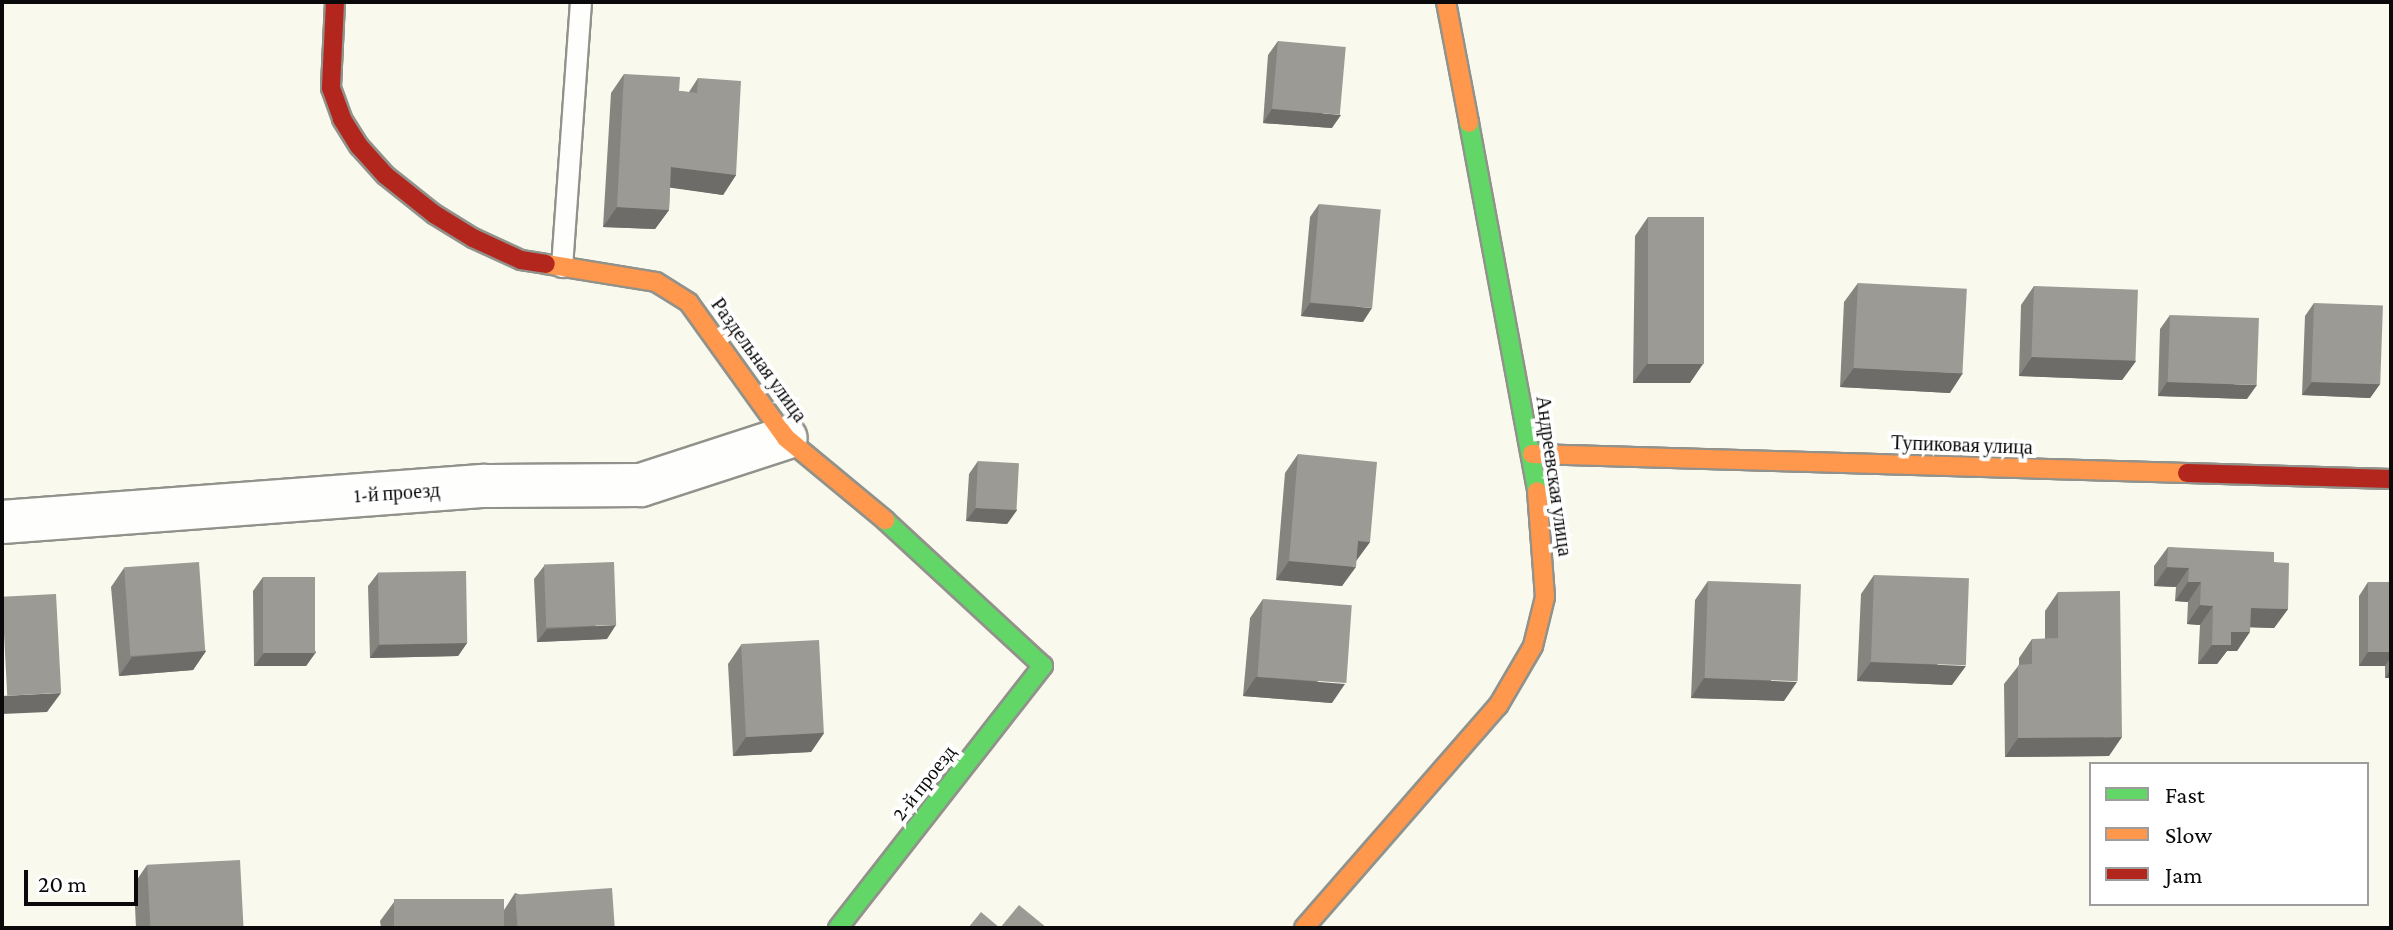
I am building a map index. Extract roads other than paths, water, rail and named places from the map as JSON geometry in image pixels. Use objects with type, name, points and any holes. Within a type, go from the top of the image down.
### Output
[{"type":"street","name":"Раздельная улица","points":[[335,2],[331,88],[342,119],[359,146],[385,175],[473,238],[521,260],[656,282],[689,303],[710,326],[721,350],[786,438],[912,543],[1043,666]]},
{"type":"street","name":"Андреевская улица","points":[[1304,928],[1498,706],[1533,646],[1545,597],[1543,532],[1532,454],[1446,2]]},
{"type":"street","name":"1-й проезд","points":[[2,522],[485,486],[641,485],[786,438]]},
{"type":"street","name":"Тупиковая улица","points":[[1532,454],[2391,479]]},
{"type":"street","name":"2-й проезд","points":[[838,928],[1043,666]]},
{"type":"lane","points":[[562,267],[581,2]]}]
